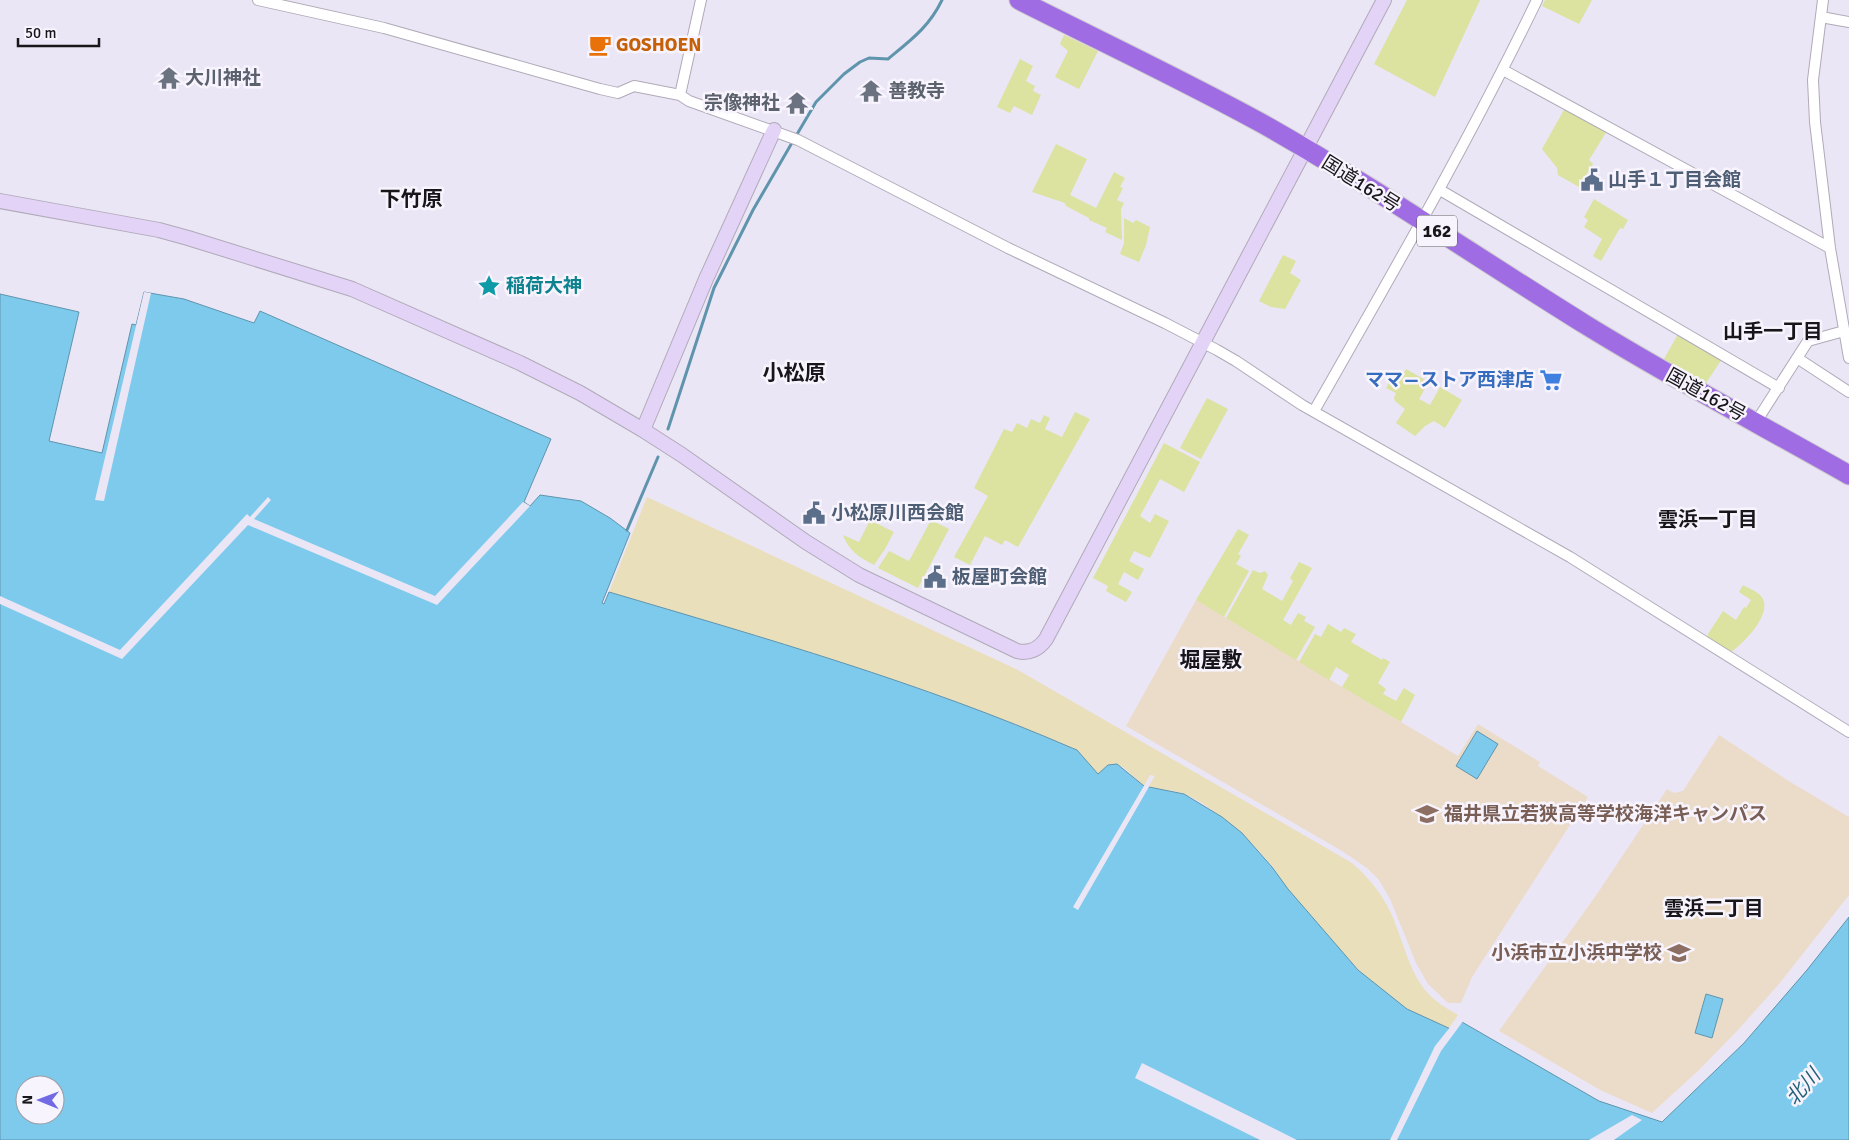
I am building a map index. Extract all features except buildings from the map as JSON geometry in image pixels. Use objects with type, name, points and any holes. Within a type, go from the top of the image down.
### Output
[{"type":"highway","name":"国道162号","points":[[1018,0],[1157,69],[1304,148],[1587,326],[1849,475]]},
{"type":"street","points":[[258,0],[384,28],[600,89],[618,93],[634,86],[680,95],[690,101],[795,138],[1008,248],[1202,342],[1236,361],[1314,411],[1406,465],[1570,557],[1849,732]]},
{"type":"street","points":[[680,95],[700,0]]},
{"type":"street","points":[[0,201],[158,230],[352,289],[520,363],[586,397],[682,455],[806,542],[859,574],[1012,649],[1027,652],[1038,648],[1046,639],[1304,148],[1384,0]]},
{"type":"street","points":[[1314,411],[1440,190],[1504,70],[1537,0]]},
{"type":"street","points":[[1823,0],[1813,80],[1815,122],[1830,248],[1849,357]]},
{"type":"street","points":[[1820,17],[1849,22]]},
{"type":"street","points":[[1504,70],[1830,248]]},
{"type":"street","points":[[643,430],[706,279],[774,130]]},
{"type":"street","points":[[1440,190],[1779,388]]},
{"type":"street","points":[[1756,422],[1808,341],[1844,331]]},
{"type":"street","points":[[1797,358],[1849,392]]},
{"type":"shaded area","name":"福井県立若狭高等学校海洋キャンパス","points":[[1196,600],[1458,756],[1478,724],[1540,762],[1538,766],[1588,797],[1472,977],[1461,1003],[1448,1003],[1428,984],[1416,963],[1390,899],[1379,880],[1367,868],[1342,851],[1126,726]]},
{"type":"shaded area","name":"小浜市立小浜中学校","points":[[1719,735],[1787,780],[1849,817],[1849,895],[1779,984],[1738,1030],[1699,1070],[1652,1113],[1600,1090],[1499,1031],[1597,894],[1667,789],[1674,793],[1683,791]]},
{"type":"green space","points":[[1407,0],[1480,0],[1435,97],[1374,64]]},
{"type":"green space","points":[[1545,0],[1592,0],[1579,24],[1542,6]]},
{"type":"green space","points":[[1064,35],[1098,51],[1079,89],[1055,77],[1068,51],[1060,44]]},
{"type":"green space","points":[[1020,59],[1033,66],[1026,81],[1035,86],[1033,91],[1041,95],[1032,115],[1014,106],[1010,113],[997,107]]},
{"type":"green space","points":[[1565,108],[1607,131],[1589,160],[1593,164],[1579,187],[1558,175],[1557,168],[1542,149]]},
{"type":"green space","points":[[1056,144],[1087,159],[1070,195],[1096,208],[1114,172],[1125,178],[1120,187],[1123,188],[1117,200],[1124,203],[1121,209],[1122,240],[1105,232],[1107,228],[1089,220],[1089,218],[1066,206],[1065,203],[1032,192]]},
{"type":"green space","points":[[1594,199],[1628,220],[1623,229],[1620,228],[1601,261],[1593,256],[1602,239],[1584,227],[1588,220],[1584,217]]},
{"type":"green space","points":[[1124,218],[1133,223],[1136,220],[1150,227],[1146,245],[1139,262],[1120,254],[1124,243]]},
{"type":"green space","points":[[1283,255],[1296,261],[1290,273],[1301,280],[1285,309],[1271,307],[1259,301]]},
{"type":"green space","points":[[1678,334],[1722,359],[1706,383],[1664,359]]},
{"type":"green space","points":[[1406,369],[1429,382],[1419,399],[1430,405],[1440,387],[1462,400],[1445,428],[1434,421],[1425,426],[1415,436],[1396,423],[1405,409],[1395,401],[1396,393],[1386,388],[1392,377],[1399,381]]},
{"type":"green space","points":[[1207,398],[1228,409],[1201,459],[1180,448]]},
{"type":"green space","points":[[1075,412],[1090,419],[1018,547],[1005,540],[1002,545],[985,536],[970,565],[954,557],[988,496],[974,488],[1004,429],[1012,432],[1017,423],[1027,428],[1031,419],[1040,423],[1044,415],[1050,418],[1045,429],[1062,437]]},
{"type":"green space","points":[[1164,443],[1200,462],[1184,492],[1160,479],[1140,516],[1150,523],[1155,514],[1169,521],[1150,558],[1134,551],[1129,561],[1144,569],[1138,580],[1124,572],[1118,584],[1132,592],[1126,602],[1106,591],[1108,586],[1093,578]]},
{"type":"green space","points":[[870,520],[894,532],[874,565],[855,553],[843,535],[859,542]]},
{"type":"green space","points":[[931,520],[949,529],[918,588],[878,568],[889,551],[909,561]]},
{"type":"green space","points":[[1238,529],[1249,535],[1238,554],[1241,556],[1236,564],[1249,571],[1224,617],[1196,600]]},
{"type":"green space","points":[[1299,562],[1312,568],[1283,620],[1291,625],[1298,613],[1306,617],[1304,621],[1315,627],[1296,660],[1226,618],[1253,570],[1260,573],[1265,571],[1268,575],[1262,589],[1282,601],[1293,581],[1290,578]]},
{"type":"green space","points":[[1743,585],[1760,595],[1764,602],[1764,609],[1761,618],[1750,634],[1731,652],[1708,637],[1708,634],[1723,611],[1736,620],[1744,607],[1746,608],[1751,600],[1739,592]]},
{"type":"green space","points":[[1328,624],[1341,632],[1344,628],[1356,634],[1351,642],[1382,660],[1383,658],[1390,662],[1378,683],[1386,689],[1383,694],[1396,701],[1404,688],[1415,695],[1401,722],[1342,687],[1349,675],[1336,667],[1329,680],[1299,662],[1315,634],[1321,637]]},
{"type":"sand","points":[[647,497],[1018,670],[1352,863],[1374,885],[1385,902],[1409,962],[1420,983],[1432,998],[1458,1015],[1449,1028],[1408,1009],[1374,984],[1344,954],[1291,893],[1273,867],[1255,846],[1219,815],[1194,798],[1178,792],[1148,787],[1155,776],[1150,775],[1144,786],[1123,767],[1108,765],[1098,774],[1077,750],[958,703],[843,663],[609,592]]},
{"type":"water","name":"北川","points":[[144,292],[184,299],[254,323],[260,311],[551,439],[524,502],[530,506],[540,495],[581,501],[610,518],[630,533],[602,603],[604,604],[609,592],[901,682],[1077,750],[1098,774],[1108,765],[1117,764],[1144,786],[1184,794],[1222,817],[1242,833],[1358,970],[1407,1009],[1455,1031],[1462,1022],[1599,1101],[1662,1122],[1744,1043],[1807,970],[1849,917],[1849,1140],[0,1140],[0,294],[79,312],[49,441],[102,453],[132,324],[136,325]]},
{"type":"water","points":[[1477,731],[1498,744],[1477,779],[1456,766]]},
{"type":"water","points":[[1706,994],[1723,999],[1712,1038],[1695,1033]]},
{"type":"pier","points":[[144,292],[151,293],[104,501],[95,500]]},
{"type":"pier","points":[[268,497],[271,500],[254,519],[435,596],[523,502],[530,506],[437,605],[248,525],[122,659],[0,604],[0,596],[120,650],[247,514],[250,517]]},
{"type":"pier","points":[[1145,784],[1150,785],[1078,910],[1073,907]]},
{"type":"pier","points":[[1461,1020],[1464,1020],[1441,1051],[1397,1140],[1390,1140],[1435,1046],[1451,1026],[1455,1028]]},
{"type":"pier","points":[[1142,1063],[1297,1140],[1260,1140],[1135,1078]]},
{"type":"pier","points":[[1632,1115],[1642,1120],[1614,1140],[1589,1140]]},
{"type":"waterway","points":[[796,136],[816,102],[844,74],[869,58],[888,59],[925,26],[942,0]]},
{"type":"waterway","points":[[668,429],[714,288],[753,210],[793,141]]},
{"type":"waterway","points":[[627,530],[658,457]]},
{"type":"place","name":"GOSHOEN","points":[[600,45]]},
{"type":"place","name":"大川神社","points":[[169,78]]},
{"type":"place","name":"善教寺","points":[[871,91]]},
{"type":"place","name":"宗像神社","points":[[797,103]]},
{"type":"place","name":"山手１丁目会館","points":[[1592,180]]},
{"type":"place","name":"稲荷大神","points":[[489,286]]},
{"type":"place","name":"ママ―ストア西津店","points":[[1551,380]]},
{"type":"place","name":"小松原川西会館","points":[[814,513]]},
{"type":"place","name":"板屋町会館","points":[[935,577]]},
{"type":"place","name":"福井県立若狭高等学校海洋キャンパス","points":[[1427,814]]},
{"type":"place","name":"小浜市立小浜中学校","points":[[1679,953]]},
{"type":"district","name":"下竹原","points":[[411,199]]},
{"type":"district","name":"山手一丁目","points":[[1773,331]]},
{"type":"district","name":"小松原","points":[[794,373]]},
{"type":"district","name":"雲浜一丁目","points":[[1708,519]]},
{"type":"district","name":"堀屋敷","points":[[1211,660]]},
{"type":"district","name":"雲浜二丁目","points":[[1714,908]]}]
